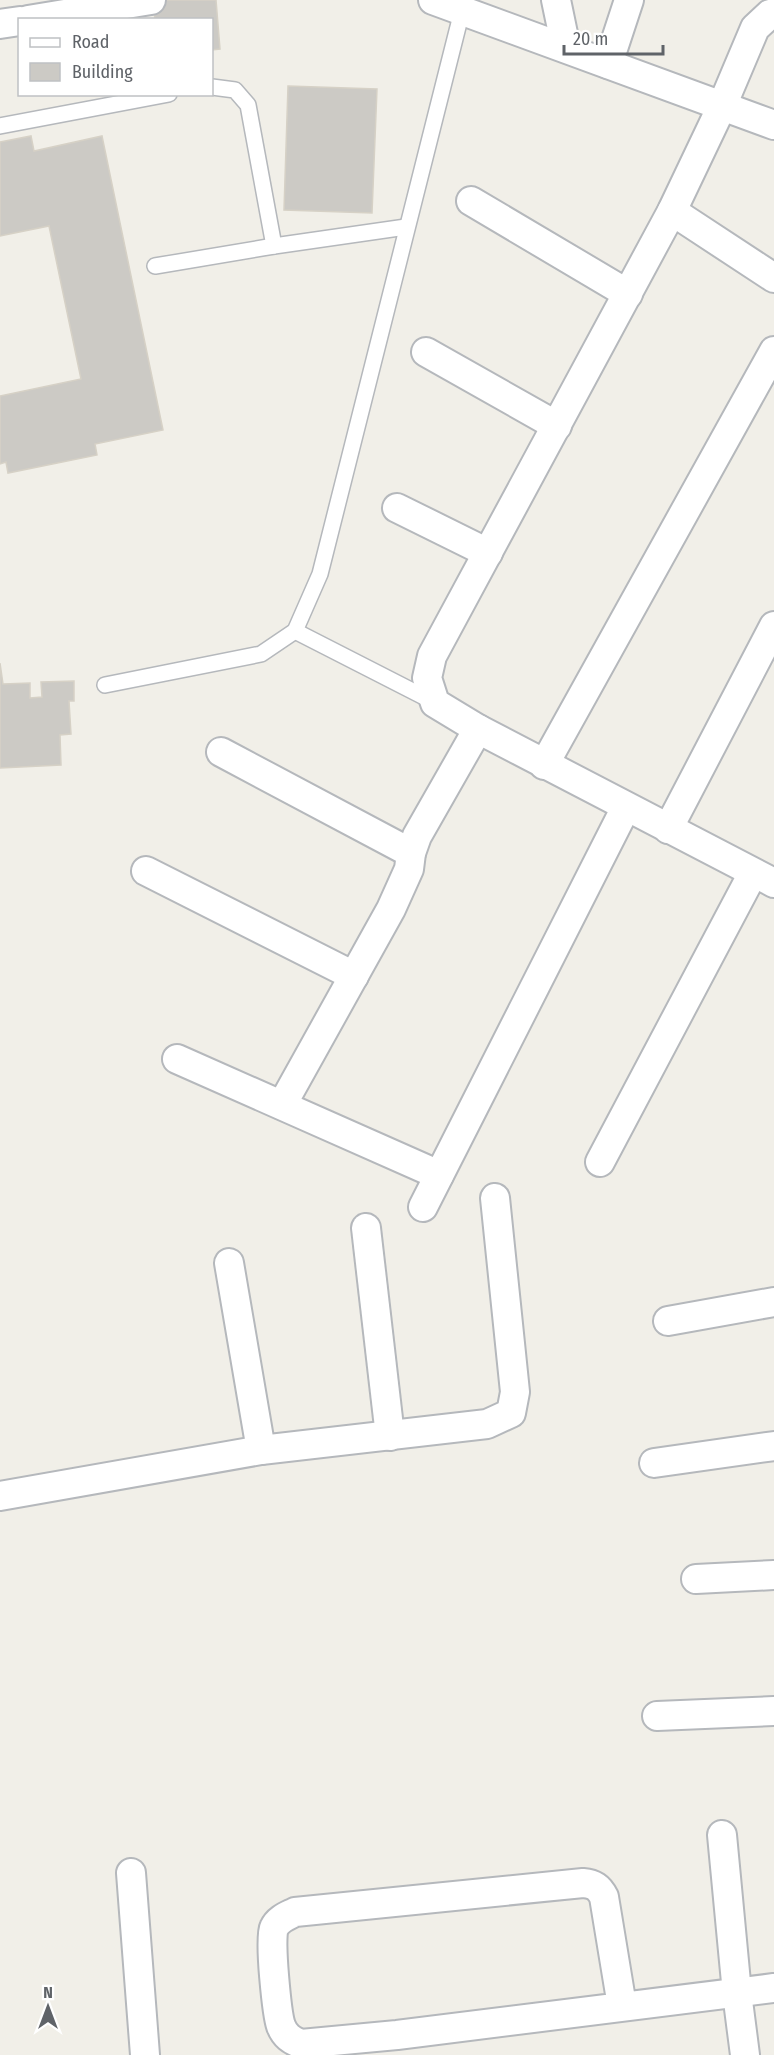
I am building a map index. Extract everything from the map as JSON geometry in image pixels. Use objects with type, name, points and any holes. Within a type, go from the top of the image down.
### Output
[{"type":"street","points":[[40,18],[151,0]]},
{"type":"street","points":[[433,0],[774,125]]},
{"type":"street","points":[[556,0],[566,48]]},
{"type":"street","points":[[608,64],[629,0]]},
{"type":"street","points":[[600,1162],[764,878],[478,729],[435,703],[427,678],[432,656],[672,211],[722,106],[755,28],[774,13]]},
{"type":"street","points":[[0,24],[18,21]]},
{"type":"street","points":[[471,201],[628,294]]},
{"type":"street","points":[[672,211],[774,278]]},
{"type":"street","points":[[544,765],[774,351]]},
{"type":"street","points":[[426,352],[557,426]]},
{"type":"street","points":[[397,508],[488,553]]},
{"type":"street","points":[[668,829],[774,626]]},
{"type":"street","points":[[282,1105],[391,909],[409,869],[411,853],[417,836],[478,729]]},
{"type":"street","points":[[221,752],[411,853]]},
{"type":"street","points":[[423,1207],[626,807]]},
{"type":"street","points":[[146,871],[354,976]]},
{"type":"street","points":[[177,1059],[439,1175]]},
{"type":"street","points":[[0,1496],[261,1450],[487,1424],[511,1413],[515,1392],[495,1198]]},
{"type":"street","points":[[366,1228],[390,1436]]},
{"type":"street","points":[[230,1263],[261,1450]]},
{"type":"street","points":[[668,1321],[774,1302]]},
{"type":"street","points":[[654,1463],[774,1446]]},
{"type":"street","points":[[696,1579],[774,1575]]},
{"type":"street","points":[[657,1716],[774,1711]]},
{"type":"street","points":[[722,1835],[736,1992],[745,2055]]},
{"type":"street","points":[[131,1873],[145,2055]]},
{"type":"street","points":[[622,2006],[604,1897],[600,1888],[593,1884],[583,1882],[295,1912],[282,1918],[273,1929],[271,1943],[281,2025],[288,2038],[301,2044],[398,2045],[622,2006],[774,1988]]},
{"type":"lane","points":[[105,684],[261,654],[295,632],[320,574],[462,10]]},
{"type":"lane","points":[[213,87],[235,90],[248,105],[274,246]]},
{"type":"lane","points":[[0,126],[158,96]]},
{"type":"lane","points":[[155,266],[406,227]]},
{"type":"lane","points":[[295,632],[435,703]]},
{"type":"building","points":[[216,0],[220,49],[213,50],[213,18],[155,18],[153,1]]},
{"type":"building","points":[[288,86],[377,89],[372,213],[284,210]]},
{"type":"building","points":[[31,136],[34,151],[102,136],[163,430],[95,444],[97,455],[8,473],[6,462],[0,464],[0,396],[81,379],[49,226],[0,236],[0,142]]},
{"type":"building","points":[[0,663],[3,684],[30,683],[30,698],[42,697],[41,682],[74,681],[74,701],[69,701],[71,734],[60,735],[61,765],[0,768]]}]
